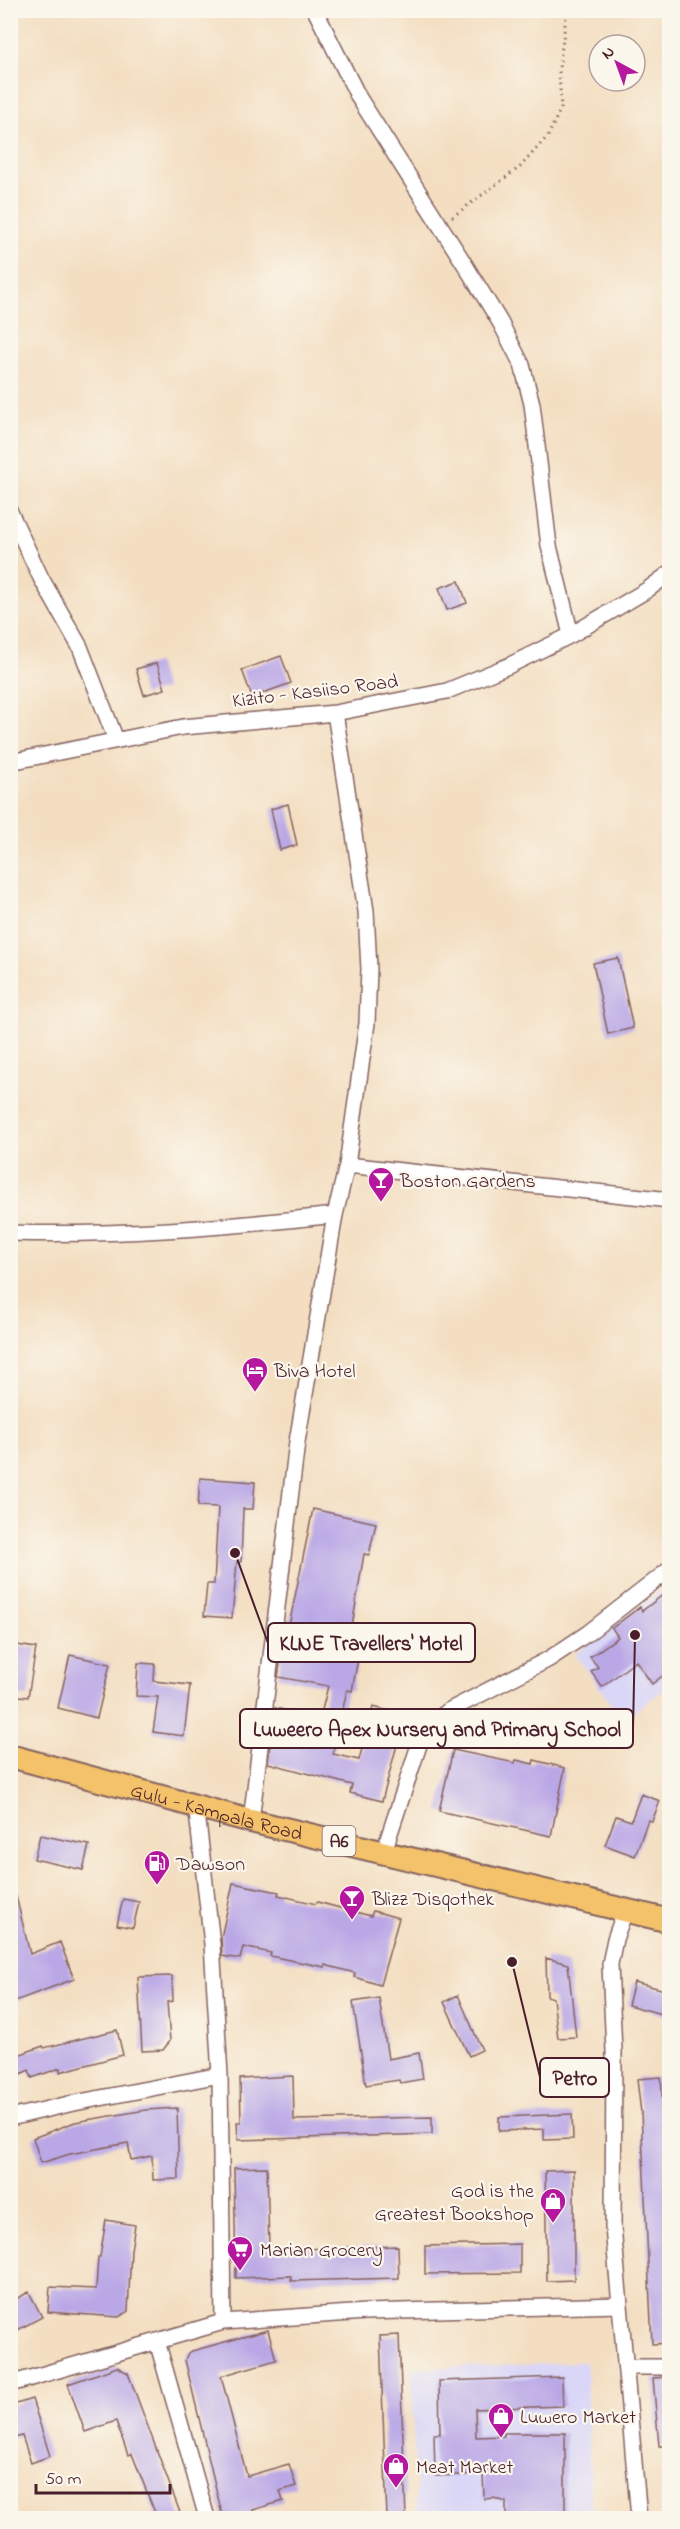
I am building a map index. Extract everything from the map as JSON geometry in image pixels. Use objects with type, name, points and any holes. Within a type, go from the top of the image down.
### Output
[{"type":"main road","name":"Gulu - Kampala Road","points":[[10,1756],[196,1804],[251,1821],[384,1851],[669,1922]]},
{"type":"street","points":[[315,10],[359,98],[500,322],[522,364],[532,404],[549,546],[571,635]]},
{"type":"street","points":[[10,512],[41,578],[80,648],[116,740]]},
{"type":"street","name":"Kizito - Kasiiso Road","points":[[10,762],[183,727],[335,713],[447,691],[508,666],[571,635],[647,590],[669,573]]},
{"type":"street","points":[[251,1821],[297,1442],[335,1215],[347,1165],[367,1023],[369,969],[366,912],[335,713]]},
{"type":"street","points":[[347,1165],[669,1200]]},
{"type":"street","points":[[10,1233],[86,1235],[264,1223],[335,1215]]},
{"type":"street","points":[[384,1851],[420,1742],[430,1726],[448,1711],[549,1659],[596,1627],[669,1569]]},
{"type":"street","points":[[196,1804],[212,1944],[220,2075],[223,2322]]},
{"type":"street","points":[[626,1911],[615,1939],[610,1964],[614,2051],[614,2227],[639,2518]]},
{"type":"street","points":[[10,2118],[69,2104],[220,2075]]},
{"type":"street","points":[[10,2385],[223,2322],[282,2316],[366,2312],[620,2305]]},
{"type":"street","points":[[157,2341],[207,2518]]},
{"type":"street","points":[[627,2367],[669,2367]]},
{"type":"path","points":[[440,225],[520,167],[548,136],[561,108],[559,69],[569,10]]},
{"type":"shaded area","points":[[669,1585],[669,1686],[623,1720],[575,1654]]},
{"type":"shaded area","name":"Luwero Market","points":[[586,2362],[591,2509],[417,2517],[411,2369]]},
{"type":"building","points":[[459,581],[467,603],[447,610],[439,588]]},
{"type":"building","points":[[281,656],[291,683],[252,697],[242,670]]},
{"type":"building","points":[[157,663],[165,689],[144,695],[136,669]]},
{"type":"building","points":[[288,804],[297,845],[280,850],[271,809]]},
{"type":"building","points":[[618,958],[633,1028],[608,1034],[593,963]]},
{"type":"building","points":[[200,1478],[255,1482],[253,1509],[243,1509],[241,1562],[237,1562],[232,1618],[204,1616],[207,1584],[214,1584],[218,1507],[198,1506]]},
{"type":"building","points":[[313,1509],[376,1523],[369,1555],[364,1554],[347,1657],[358,1659],[352,1691],[347,1690],[333,1754],[359,1760],[373,1707],[405,1715],[382,1801],[350,1793],[352,1785],[268,1763],[275,1708],[320,1718],[328,1686],[278,1677]]},
{"type":"building","points":[[669,1590],[669,1671],[652,1684],[636,1661],[602,1687],[591,1672],[598,1667],[590,1657],[618,1637],[612,1628],[640,1607],[642,1611]]},
{"type":"building","points":[[10,1644],[36,1648],[28,1697],[10,1695]]},
{"type":"building","points":[[70,1655],[110,1664],[97,1718],[58,1708]]},
{"type":"building","points":[[138,1663],[155,1664],[154,1681],[190,1685],[184,1736],[153,1732],[158,1697],[136,1696]]},
{"type":"building","points":[[453,1750],[515,1763],[516,1760],[533,1764],[534,1760],[565,1768],[551,1836],[439,1811]]},
{"type":"building","points":[[641,1794],[660,1801],[652,1821],[648,1820],[635,1856],[605,1845],[616,1816],[631,1821]]},
{"type":"building","points":[[40,1835],[89,1845],[83,1870],[34,1859]]},
{"type":"building","points":[[233,1883],[279,1892],[278,1895],[371,1916],[373,1911],[399,1918],[380,1985],[354,1977],[355,1973],[325,1965],[325,1967],[270,1956],[271,1953],[243,1947],[240,1959],[222,1956],[221,1938]]},
{"type":"building","points":[[10,1896],[16,1896],[30,1954],[60,1942],[74,1979],[10,2003]]},
{"type":"building","points":[[123,1899],[139,1902],[133,1928],[117,1925]]},
{"type":"building","points":[[546,1958],[568,1964],[576,2037],[558,2038],[553,1998],[547,1996]]},
{"type":"building","points":[[172,1976],[173,2001],[167,2002],[170,2041],[163,2050],[142,2051],[138,1977]]},
{"type":"building","points":[[634,1982],[669,1991],[669,2016],[628,2005]]},
{"type":"building","points":[[458,1995],[482,2050],[469,2056],[444,2002]]},
{"type":"building","points":[[379,1998],[388,2059],[419,2053],[423,2079],[366,2085],[353,2002]]},
{"type":"building","points":[[117,2030],[123,2055],[60,2072],[60,2068],[32,2078],[29,2070],[10,2079],[10,2058],[43,2046],[44,2048]]},
{"type":"building","points":[[293,2076],[294,2120],[432,2117],[432,2134],[238,2140],[237,2122],[241,2122],[240,2079]]},
{"type":"building","points":[[661,2077],[664,2126],[669,2126],[669,2343],[652,2344],[641,2113],[637,2079]]},
{"type":"building","points":[[177,2108],[179,2179],[153,2180],[152,2156],[131,2160],[128,2143],[70,2154],[41,2163],[33,2138],[75,2122],[146,2110]]},
{"type":"building","points":[[572,2114],[573,2139],[544,2140],[544,2129],[499,2131],[499,2117]]},
{"type":"building","points":[[267,2167],[269,2250],[398,2246],[399,2278],[291,2281],[291,2276],[236,2278],[234,2168]]},
{"type":"building","points":[[574,2170],[574,2280],[547,2281],[545,2171]]},
{"type":"building","points":[[106,2220],[135,2225],[131,2250],[128,2311],[119,2317],[48,2312],[50,2287],[96,2289],[98,2257],[100,2257]]},
{"type":"building","points":[[520,2244],[520,2273],[425,2274],[425,2246]]},
{"type":"building","points":[[29,2292],[42,2317],[10,2334],[10,2302]]},
{"type":"building","points":[[268,2330],[276,2360],[221,2376],[247,2476],[289,2464],[296,2486],[280,2491],[283,2501],[253,2510],[255,2518],[223,2518],[185,2360],[188,2353],[192,2351]]},
{"type":"building","points":[[399,2335],[406,2518],[387,2518],[380,2336]]},
{"type":"building","points":[[117,2367],[128,2373],[182,2518],[157,2518],[132,2454],[128,2455],[116,2421],[85,2432],[68,2384]]},
{"type":"building","points":[[562,2377],[563,2406],[475,2409],[476,2437],[504,2436],[504,2433],[565,2433],[565,2518],[506,2518],[506,2502],[494,2498],[484,2499],[483,2474],[435,2476],[434,2434],[440,2434],[439,2381]]},
{"type":"building","points":[[669,2377],[669,2446],[659,2446],[653,2378]]},
{"type":"building","points":[[32,2399],[50,2456],[31,2463],[22,2436],[10,2439],[10,2406]]},
{"type":"place","name":"Boston Gardens","points":[[381,1203]]},
{"type":"place","name":"Biva Hotel","points":[[255,1393]]},
{"type":"place","name":"KLNE Travellers' Motel","points":[[235,1553]]},
{"type":"place","name":"Luweero Apex Nursery and Primary School","points":[[635,1635]]},
{"type":"place","name":"Dawson","points":[[157,1886]]},
{"type":"place","name":"Blizz Disqothek","points":[[352,1921]]},
{"type":"place","name":"Petro","points":[[512,1962]]},
{"type":"place","name":"God is the Greatest Bookshop","points":[[553,2224]]},
{"type":"place","name":"Marian Grocery","points":[[240,2272]]},
{"type":"place","name":"Luwero Market","points":[[501,2439]]},
{"type":"place","name":"Meat Market","points":[[396,2489]]}]
